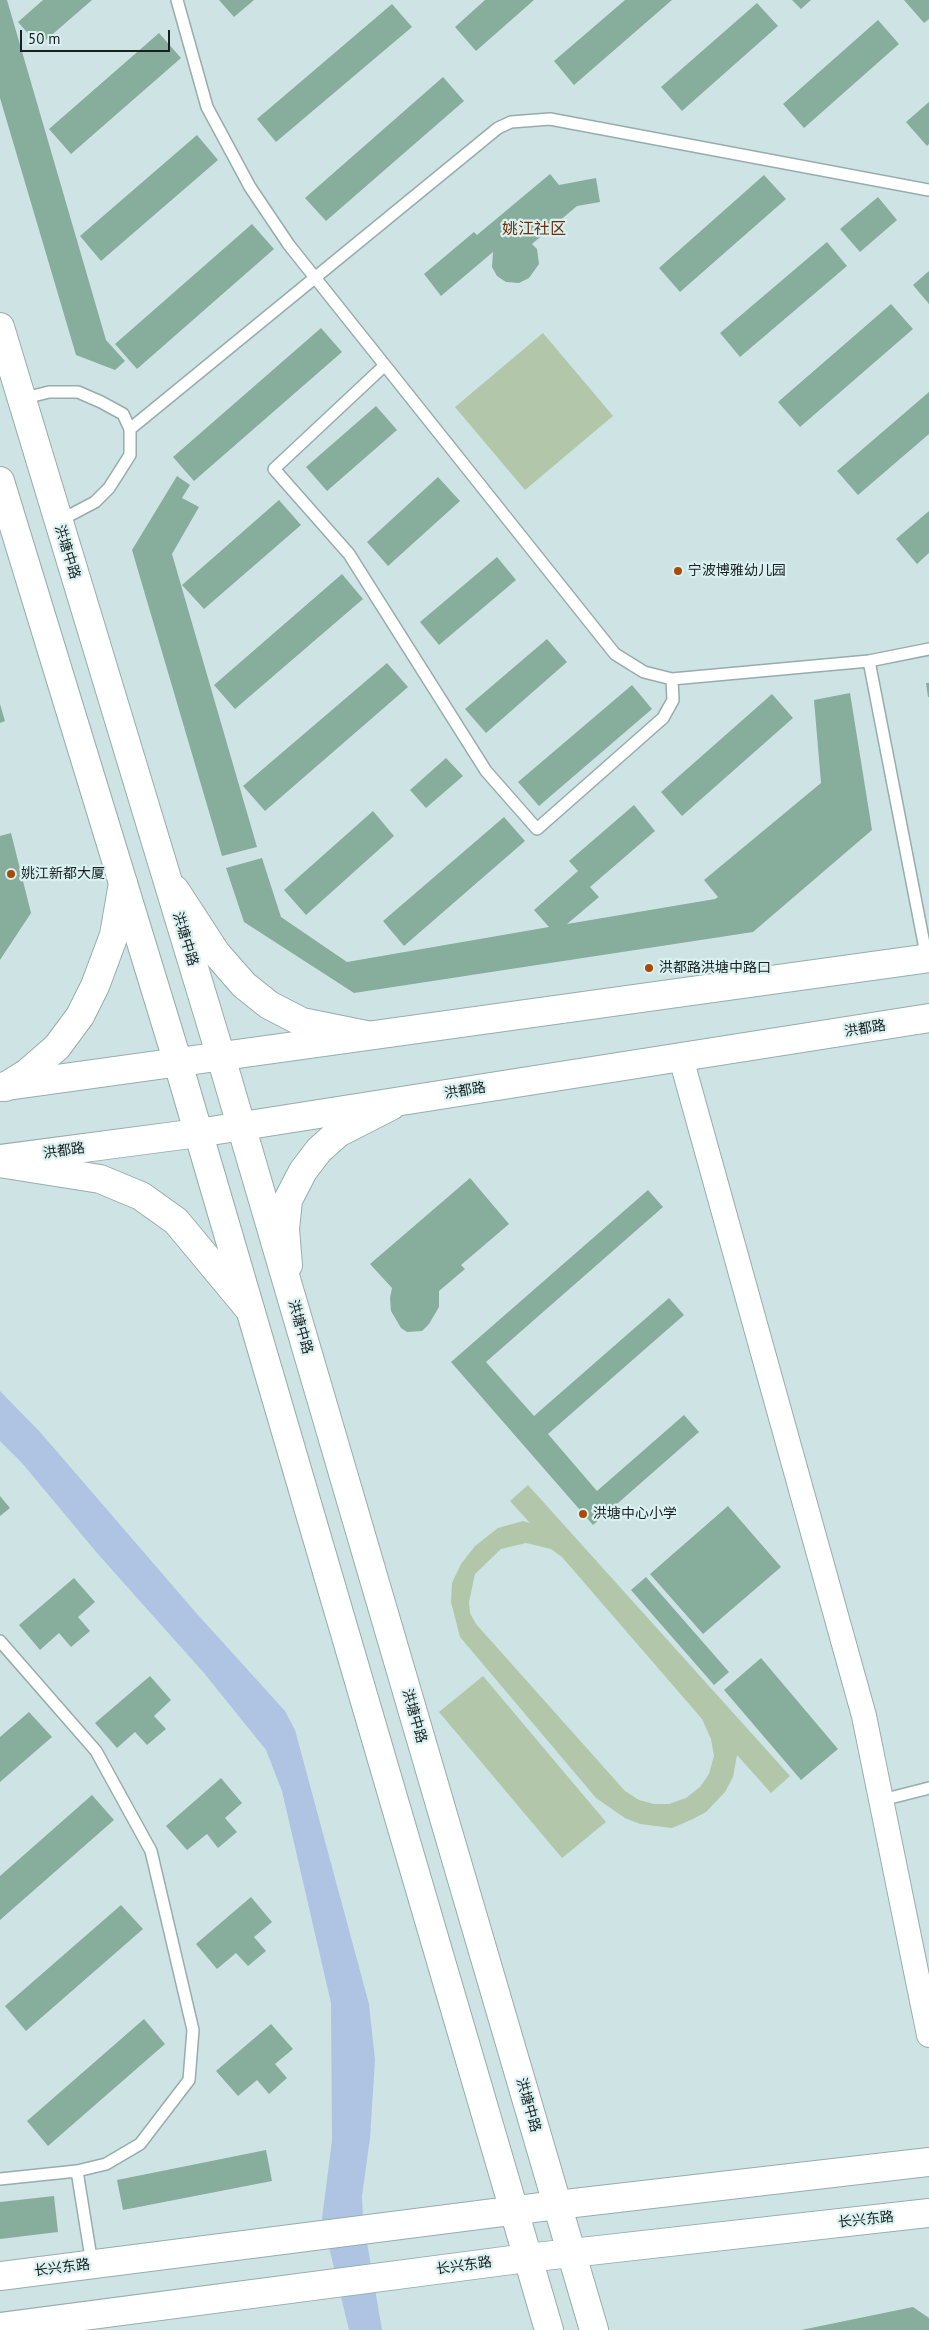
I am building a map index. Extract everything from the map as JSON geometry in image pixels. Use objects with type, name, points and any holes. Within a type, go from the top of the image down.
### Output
[{"type":"main road","name":"洪塘中路","points":[[0,327],[221,1057],[594,2330]]},
{"type":"main road","points":[[0,481],[178,1062],[549,2330]]},
{"type":"main road","points":[[166,876],[216,953],[244,985],[269,1005],[302,1022],[372,1036]]},
{"type":"main road","points":[[2,1087],[27,1073],[57,1047],[80,1016],[95,986],[114,935],[123,883]]},
{"type":"main road","points":[[2,1087],[928,958]]},
{"type":"main road","name":"洪都路","points":[[0,1161],[198,1133],[929,1018]]},
{"type":"main road","points":[[290,1294],[285,1229],[288,1200],[303,1172],[319,1150],[338,1133],[403,1101]]},
{"type":"main road","points":[[0,1161],[100,1179],[141,1196],[176,1221],[250,1310]]},
{"type":"main road","name":"长兴东路","points":[[0,2276],[514,2210],[929,2162]]},
{"type":"main road","name":"长兴东路","points":[[8,2328],[528,2258],[929,2213]]},
{"type":"street","points":[[681,1058],[864,1716],[929,2035]]},
{"type":"lane","points":[[177,0],[207,107],[250,188],[315,279],[611,649],[644,672],[672,679],[869,661],[929,649]]},
{"type":"lane","points":[[130,429],[498,128],[511,122],[550,119],[929,190]]},
{"type":"lane","points":[[384,366],[274,469],[349,554],[486,771],[537,829],[663,718],[673,700],[672,679]]},
{"type":"lane","points":[[21,399],[49,392],[78,392],[123,414],[130,429],[130,456],[109,488],[95,502],[78,513],[58,522]]},
{"type":"lane","points":[[869,661],[928,958]]},
{"type":"lane","points":[[0,1641],[96,1751],[151,1851],[193,2030],[189,2080],[140,2144],[106,2164],[77,2171],[0,2179]]},
{"type":"lane","points":[[882,1800],[929,1788]]},
{"type":"lane","points":[[77,2171],[92,2264]]},
{"type":"green space","points":[[543,333],[613,416],[525,490],[455,407]]},
{"type":"green space","points":[[528,1485],[790,1776],[771,1793],[737,1755],[733,1777],[725,1792],[706,1812],[672,1828],[640,1824],[625,1818],[596,1798],[460,1637],[451,1602],[452,1583],[461,1564],[475,1546],[498,1528],[523,1521],[530,1523],[510,1501]],"holes":[[[526,1543],[551,1549],[562,1557],[702,1719],[711,1739],[714,1756],[709,1774],[700,1787],[686,1798],[669,1804],[654,1804],[639,1800],[625,1791],[476,1624],[470,1613],[469,1602],[475,1574],[501,1549]]]},
{"type":"green space","points":[[483,1676],[606,1822],[562,1858],[439,1712]]},
{"type":"water","points":[[0,1391],[40,1432],[198,1615],[285,1711],[295,1730],[369,2004],[375,2060],[370,2138],[362,2196],[363,2219],[382,2330],[349,2330],[322,2218],[332,2141],[331,2003],[282,1791],[266,1750],[204,1673],[97,1553],[22,1463],[0,1441]]},
{"type":"building","points":[[0,0],[7,0],[106,340],[125,361],[115,370],[76,355],[0,98]]},
{"type":"building","points":[[43,0],[92,0],[39,46],[18,22]]},
{"type":"building","points":[[219,0],[254,0],[234,17]]},
{"type":"building","points":[[485,0],[534,0],[476,51],[455,27]]},
{"type":"building","points":[[625,0],[672,0],[574,85],[554,61]]},
{"type":"building","points":[[792,0],[811,0],[801,9]]},
{"type":"building","points":[[904,0],[929,0],[929,19],[924,23]]},
{"type":"building","points":[[757,3],[778,26],[682,111],[661,87]]},
{"type":"building","points":[[392,4],[412,27],[276,142],[257,119]]},
{"type":"building","points":[[878,20],[899,44],[804,128],[783,104]]},
{"type":"building","points":[[159,33],[181,58],[71,154],[49,129]]},
{"type":"building","points":[[443,77],[464,101],[326,221],[305,198]]},
{"type":"building","points":[[929,102],[929,144],[927,146],[906,122]]},
{"type":"building","points":[[197,135],[218,160],[101,261],[80,236]]},
{"type":"building","points":[[550,174],[559,185],[596,178],[600,202],[577,206],[532,244],[537,249],[539,264],[529,278],[519,283],[506,282],[497,276],[492,267],[493,252],[441,296],[424,274],[474,232],[477,235]]},
{"type":"building","points":[[764,175],[786,199],[680,292],[659,268]]},
{"type":"building","points":[[878,197],[897,220],[860,252],[840,229]]},
{"type":"building","points":[[252,224],[274,249],[137,369],[115,344]]},
{"type":"building","points":[[827,242],[847,266],[740,357],[720,333]]},
{"type":"building","points":[[929,271],[929,304],[913,285]]},
{"type":"building","points":[[891,304],[913,329],[800,427],[778,402]]},
{"type":"building","points":[[321,328],[342,352],[194,481],[173,457]]},
{"type":"building","points":[[929,392],[929,434],[858,495],[837,471]]},
{"type":"building","points":[[376,406],[397,430],[327,491],[306,467]]},
{"type":"building","points":[[177,476],[190,485],[182,498],[199,507],[172,554],[257,847],[222,856],[132,550]]},
{"type":"building","points":[[438,477],[460,501],[388,566],[367,542]]},
{"type":"building","points":[[279,500],[301,525],[204,609],[182,585]]},
{"type":"building","points":[[929,511],[929,553],[917,564],[896,539]]},
{"type":"building","points":[[497,557],[516,580],[439,645],[420,622]]},
{"type":"building","points":[[342,574],[363,599],[235,709],[214,685]]},
{"type":"building","points":[[547,639],[567,662],[486,733],[465,709]]},
{"type":"building","points":[[387,663],[408,687],[265,811],[243,786]]},
{"type":"building","points":[[926,683],[929,683],[929,697],[928,697]]},
{"type":"building","points":[[632,685],[652,709],[539,806],[518,782]]},
{"type":"building","points":[[850,693],[872,830],[753,932],[354,993],[244,922],[226,868],[262,858],[281,917],[347,962],[549,927],[534,910],[578,871],[569,861],[634,805],[655,831],[590,887],[599,897],[567,924],[715,899],[718,897],[704,880],[821,783],[814,700]]},
{"type":"building","points":[[772,694],[793,718],[682,816],[661,792]]},
{"type":"building","points":[[0,704],[5,721],[0,723]]},
{"type":"building","points":[[446,758],[463,776],[426,808],[410,790]]},
{"type":"building","points":[[373,811],[394,836],[306,915],[284,890]]},
{"type":"building","points":[[504,817],[525,841],[404,946],[383,921]]},
{"type":"building","name":"姚江新都大厦","points":[[11,833],[31,913],[0,960],[0,836]]},
{"type":"building","points":[[470,1178],[509,1224],[461,1265],[465,1269],[439,1291],[439,1307],[429,1324],[422,1331],[407,1332],[401,1328],[391,1311],[390,1298],[392,1288],[370,1264]]},
{"type":"building","points":[[648,1190],[663,1207],[486,1362],[534,1416],[669,1298],[684,1315],[548,1434],[597,1491],[684,1415],[699,1432],[593,1525],[451,1362]]},
{"type":"building","points":[[0,1496],[10,1508],[0,1516]]},
{"type":"building","points":[[728,1506],[781,1567],[703,1634],[650,1574]]},
{"type":"building","points":[[646,1577],[729,1672],[714,1685],[631,1590]]},
{"type":"building","points":[[74,1578],[95,1602],[78,1617],[90,1631],[71,1647],[59,1633],[40,1650],[19,1625]]},
{"type":"building","points":[[761,1658],[838,1749],[801,1780],[724,1690]]},
{"type":"building","points":[[150,1676],[171,1700],[154,1716],[166,1729],[147,1745],[135,1732],[117,1748],[95,1723]]},
{"type":"building","points":[[29,1712],[52,1737],[0,1782],[0,1737]]},
{"type":"building","points":[[221,1778],[242,1803],[225,1818],[237,1832],[218,1848],[207,1834],[187,1850],[166,1826]]},
{"type":"building","points":[[92,1795],[114,1820],[0,1920],[0,1876]]},
{"type":"building","points":[[251,1897],[272,1922],[254,1937],[266,1951],[248,1966],[236,1953],[217,1969],[196,1944]]},
{"type":"building","points":[[121,1905],[143,1929],[26,2031],[5,2006]]},
{"type":"building","points":[[144,2019],[165,2044],[48,2146],[27,2121]]},
{"type":"building","points":[[271,2024],[293,2049],[275,2064],[287,2078],[269,2094],[257,2080],[238,2096],[216,2071]]},
{"type":"building","points":[[266,2150],[272,2181],[123,2210],[117,2180]]},
{"type":"building","points":[[54,2196],[58,2232],[0,2239],[0,2202]]},
{"type":"building","points":[[913,2307],[929,2318],[929,2330],[801,2330]]},
{"type":"place","name":"宁波博雅幼儿园","points":[[678,571]]},
{"type":"place","name":"姚江新都大厦","points":[[11,874]]},
{"type":"place","name":"洪都路洪塘中路口","points":[[649,968]]},
{"type":"place","name":"洪塘中心小学","points":[[583,1514]]},
{"type":"district","name":"姚江社区","points":[[534,229]]}]
